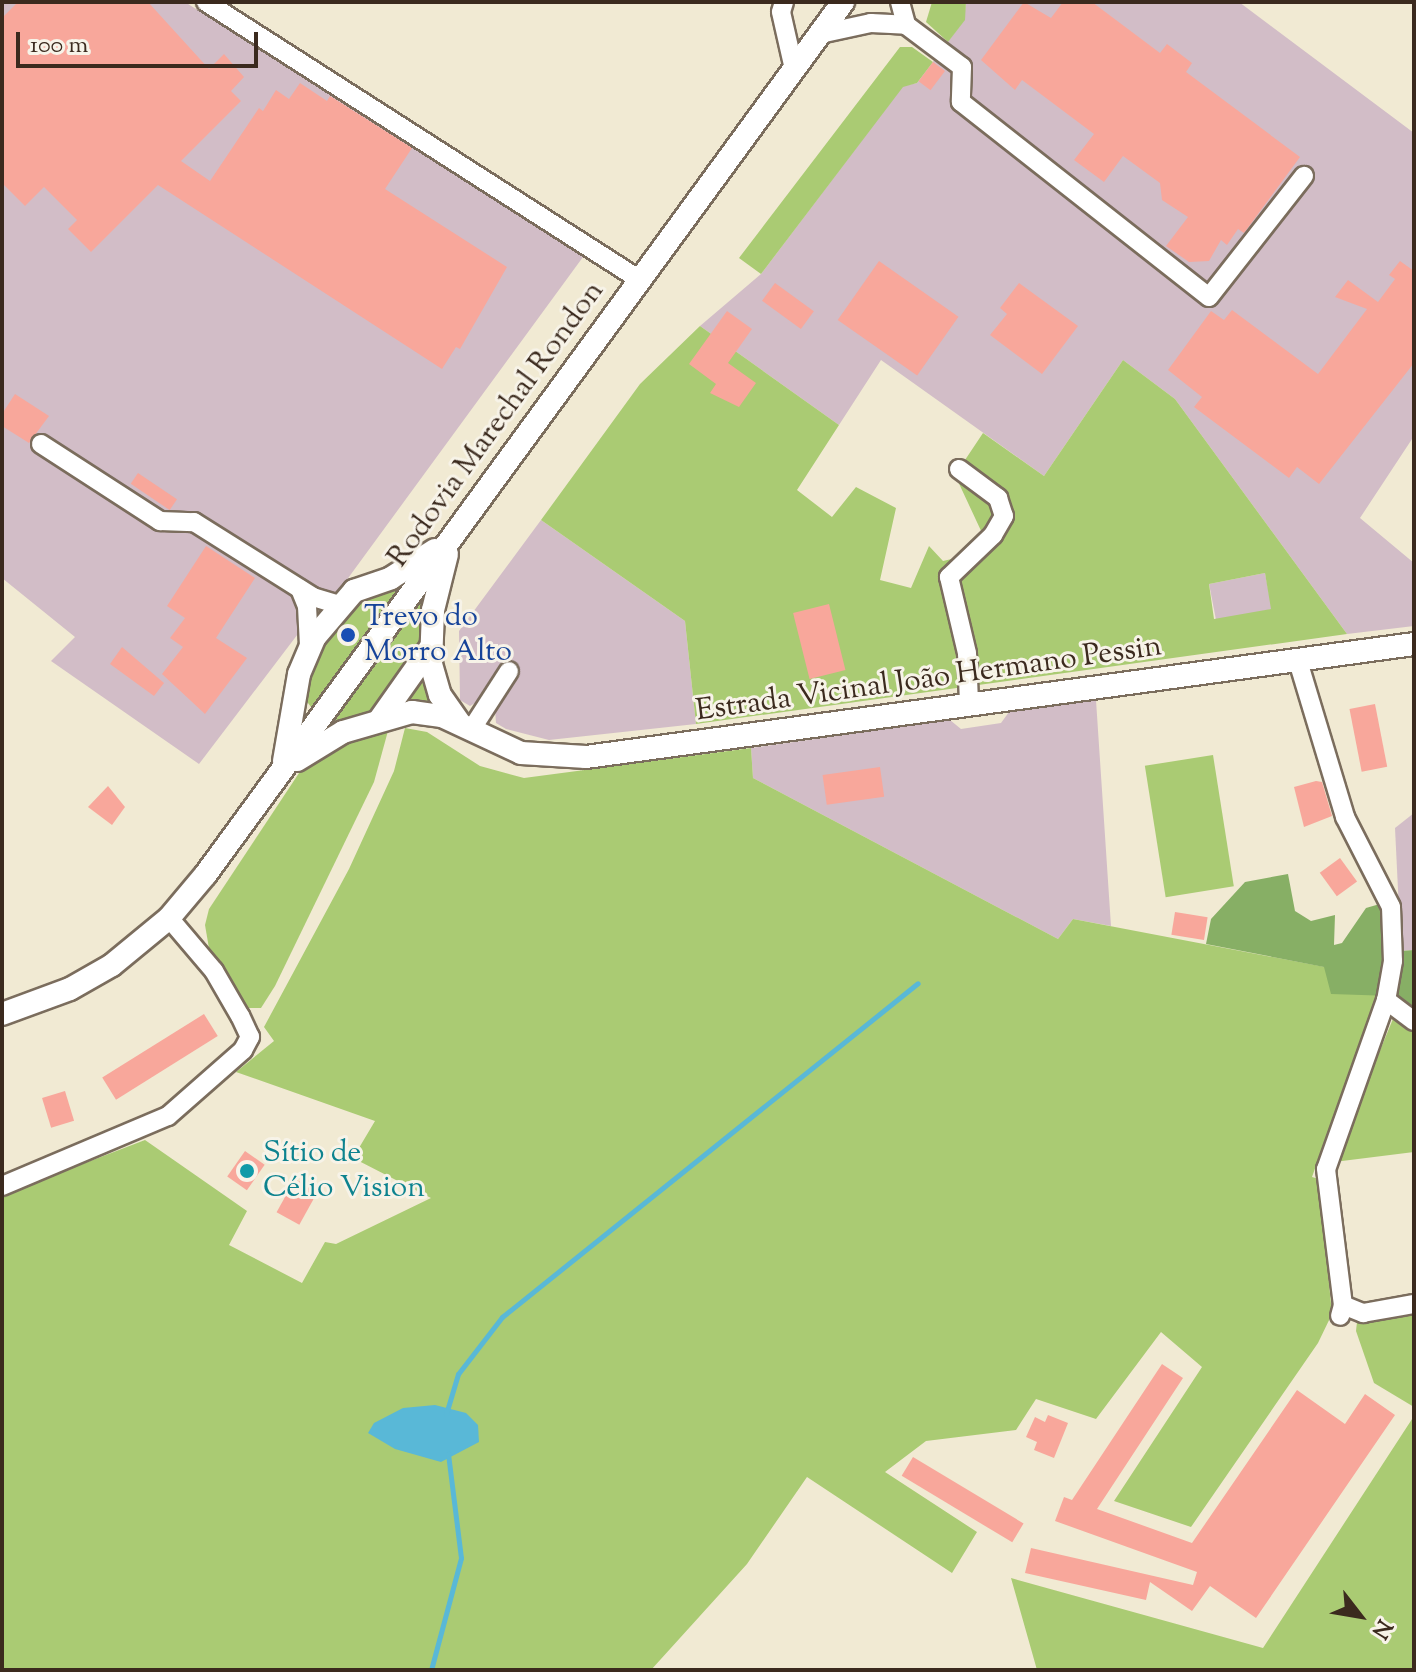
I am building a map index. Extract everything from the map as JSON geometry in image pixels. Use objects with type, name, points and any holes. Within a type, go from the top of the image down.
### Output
[{"type":"main road","name":"Rodovia Marechal Rondon","points":[[2,1014],[92,978],[169,918],[281,774],[843,2]]},
{"type":"main road","points":[[281,774],[309,646],[340,605],[363,586],[391,578],[452,538]]},
{"type":"main road","points":[[452,538],[433,610],[432,646],[435,685],[465,726]]},
{"type":"main road","points":[[391,578],[416,586],[433,610]]},
{"type":"main road","name":"Estrada Vicinal João Hermano Pessin","points":[[281,774],[343,732],[380,719],[421,711],[465,726],[521,753],[586,757],[1414,644]]},
{"type":"main road","points":[[380,719],[432,646]]},
{"type":"main road","points":[[298,699],[317,724],[343,732]]},
{"type":"street","points":[[206,2],[640,280]]},
{"type":"street","points":[[784,2],[781,12],[794,69]]},
{"type":"street","points":[[900,2],[906,25]]},
{"type":"street","points":[[820,34],[871,23],[906,25],[962,67],[961,102],[1209,297],[1304,176]]},
{"type":"street","points":[[41,444],[160,521],[194,522],[300,589],[340,605]]},
{"type":"street","points":[[959,469],[998,498],[1004,516],[993,535],[949,577],[967,653],[969,703]]},
{"type":"street","points":[[300,589],[307,606],[309,646]]},
{"type":"street","points":[[1298,661],[1345,817],[1391,907],[1393,961],[1386,1000],[1326,1169],[1342,1310],[1363,1313],[1414,1304]]},
{"type":"street","points":[[465,726],[509,671]]},
{"type":"street","points":[[2,1186],[168,1116],[243,1050],[250,1037],[240,1016],[214,971],[169,918]]},
{"type":"street","points":[[1386,1000],[1414,1021]]},
{"type":"shaded area","points":[[2,2],[185,2],[583,257],[335,596],[326,597],[199,764],[51,661],[75,637],[2,578]]},
{"type":"shaded area","points":[[966,2],[1239,2],[1414,133],[1414,436],[1360,518],[1414,563],[1414,626],[1347,634],[1175,399],[1123,360],[1044,476],[881,360],[839,425],[700,326],[761,274],[903,86],[917,83],[964,20]]},
{"type":"shaded area","points":[[541,520],[685,621],[696,724],[549,740],[506,729],[496,723],[495,709],[480,700],[470,706],[460,700],[459,631]]},
{"type":"shaded area","points":[[1265,573],[1272,609],[1216,620],[1209,584]]},
{"type":"shaded area","points":[[1096,700],[1111,926],[1073,919],[1058,939],[753,778],[751,748],[950,720],[961,729],[1001,723],[1009,712]]},
{"type":"shaded area","points":[[1414,813],[1414,950],[1401,951],[1395,828]]},
{"type":"green space","points":[[932,2],[966,2],[965,20],[948,42],[926,22]]},
{"type":"green space","points":[[900,47],[912,47],[933,62],[917,83],[903,87],[761,274],[739,258]]},
{"type":"green space","points":[[700,326],[839,425],[797,490],[832,517],[856,487],[896,508],[880,580],[911,588],[929,546],[943,561],[956,558],[983,535],[955,475],[983,433],[1044,476],[1123,360],[1175,399],[1347,634],[696,724],[685,621],[541,520],[640,384]],"holes":[[[1265,573],[1271,609],[1214,619],[1209,584]]]},
{"type":"green space","name":"Trevo do Morro Alto","points":[[392,585],[409,591],[424,605],[443,711],[334,725],[320,719],[305,699],[304,674],[348,601]]},
{"type":"green space","points":[[391,720],[374,782],[275,986],[261,1008],[241,1008],[210,954],[205,925],[209,909],[305,764],[318,752]]},
{"type":"green space","points":[[405,728],[427,732],[480,766],[524,778],[751,748],[753,778],[1058,939],[1073,919],[1325,967],[1386,968],[1312,1177],[1319,1179],[1332,1314],[1318,1343],[1191,1527],[1114,1501],[1202,1367],[1161,1332],[1096,1419],[1036,1399],[1016,1430],[926,1441],[885,1472],[977,1532],[952,1573],[807,1477],[747,1564],[651,1670],[2,1670],[2,1195],[145,1140],[247,1211],[229,1245],[302,1283],[325,1242],[336,1244],[431,1198],[353,1158],[375,1121],[236,1072],[274,1041],[264,1027],[349,869],[394,771]]},
{"type":"green space","points":[[1213,755],[1234,886],[1166,897],[1145,766]]},
{"type":"green space","points":[[1288,874],[1295,911],[1311,921],[1335,915],[1334,945],[1342,943],[1366,908],[1397,899],[1401,951],[1414,950],[1414,1013],[1392,996],[1331,994],[1324,967],[1206,944],[1211,919],[1245,882]]},
{"type":"green space","points":[[1395,1014],[1414,1027],[1414,1152],[1334,1162]]},
{"type":"green space","points":[[1414,1313],[1414,1407],[1374,1383],[1356,1331],[1357,1322]]},
{"type":"green space","points":[[1414,1416],[1414,1670],[1037,1670],[1011,1578],[1263,1648]]},
{"type":"water","points":[[435,1405],[466,1413],[478,1425],[479,1442],[441,1462],[395,1449],[368,1433],[374,1423],[403,1408]]},
{"type":"building","points":[[18,2],[148,2],[209,69],[224,54],[244,77],[231,91],[241,101],[181,161],[210,181],[259,108],[263,111],[276,90],[289,99],[300,83],[327,101],[330,96],[412,148],[385,189],[507,267],[460,349],[456,347],[442,369],[158,185],[91,252],[68,229],[77,220],[44,187],[25,206],[2,183],[2,18]]},
{"type":"building","points":[[1024,2],[1051,18],[1063,2],[1092,2],[1160,53],[1167,44],[1192,63],[1186,72],[1300,157],[1244,233],[1238,229],[1227,245],[1221,240],[1209,261],[1189,262],[1166,246],[1188,217],[1162,200],[1160,183],[1123,156],[1104,182],[1074,160],[1094,134],[1022,80],[1015,90],[981,60]]},
{"type":"building","points":[[933,62],[945,71],[931,90],[919,81]]},
{"type":"building","points":[[879,261],[958,317],[917,376],[838,320]]},
{"type":"building","points":[[1400,261],[1414,271],[1414,363],[1319,484],[1297,467],[1289,478],[1194,407],[1202,397],[1168,370],[1211,311],[1224,320],[1232,310],[1318,374],[1367,309],[1335,297],[1348,280],[1378,302],[1395,279],[1389,275]]},
{"type":"building","points":[[775,283],[814,311],[801,329],[762,301]]},
{"type":"building","points":[[1019,283],[1078,326],[1042,374],[990,335],[1007,314],[1000,308]]},
{"type":"building","points":[[727,311],[752,329],[728,363],[756,383],[739,407],[710,393],[716,384],[689,364]]},
{"type":"building","points":[[15,394],[49,416],[29,443],[2,426],[2,414]]},
{"type":"building","points":[[138,473],[177,499],[170,510],[131,484]]},
{"type":"building","points":[[206,546],[255,578],[216,638],[247,658],[205,714],[162,674],[183,647],[170,638],[185,618],[167,606]]},
{"type":"building","points":[[829,604],[845,670],[810,679],[793,613]]},
{"type":"building","points":[[122,647],[164,683],[154,696],[110,664]]},
{"type":"building","points":[[1375,704],[1387,767],[1362,772],[1349,709]]},
{"type":"building","points":[[880,767],[884,797],[827,805],[823,775]]},
{"type":"building","points":[[1322,782],[1332,816],[1304,827],[1294,787]]},
{"type":"building","points":[[108,786],[125,807],[112,825],[88,807]]},
{"type":"building","points":[[1340,858],[1357,881],[1337,896],[1320,873]]},
{"type":"building","points":[[1175,912],[1208,917],[1204,940],[1171,935]]},
{"type":"building","points":[[204,1014],[218,1036],[116,1100],[102,1078]]},
{"type":"building","points":[[65,1091],[74,1121],[51,1128],[42,1098]]},
{"type":"building","name":"Sítio de Célio Vision","points":[[245,1151],[265,1165],[247,1190],[227,1176]]},
{"type":"building","points":[[295,1179],[318,1192],[299,1225],[277,1212]]},
{"type":"building","points":[[1162,1364],[1183,1378],[1097,1509],[1192,1543],[1297,1390],[1345,1424],[1365,1394],[1395,1415],[1256,1618],[1210,1586],[1192,1611],[1150,1582],[1146,1600],[1025,1573],[1031,1548],[1193,1585],[1197,1572],[1055,1521],[1064,1497],[1072,1500]]},
{"type":"building","points":[[1048,1415],[1068,1423],[1054,1458],[1034,1450],[1037,1442],[1026,1437],[1035,1417],[1045,1422]]},
{"type":"building","points":[[913,1457],[1024,1523],[1012,1542],[902,1476]]},
{"type":"waterway","points":[[446,1414],[458,1374],[502,1317],[918,983]]},
{"type":"waterway","points":[[431,1670],[461,1558],[448,1454]]},
{"type":"place","name":"Trevo do Morro Alto","points":[[348,635]]},
{"type":"place","name":"Sítio de Célio Vision","points":[[247,1171]]}]
